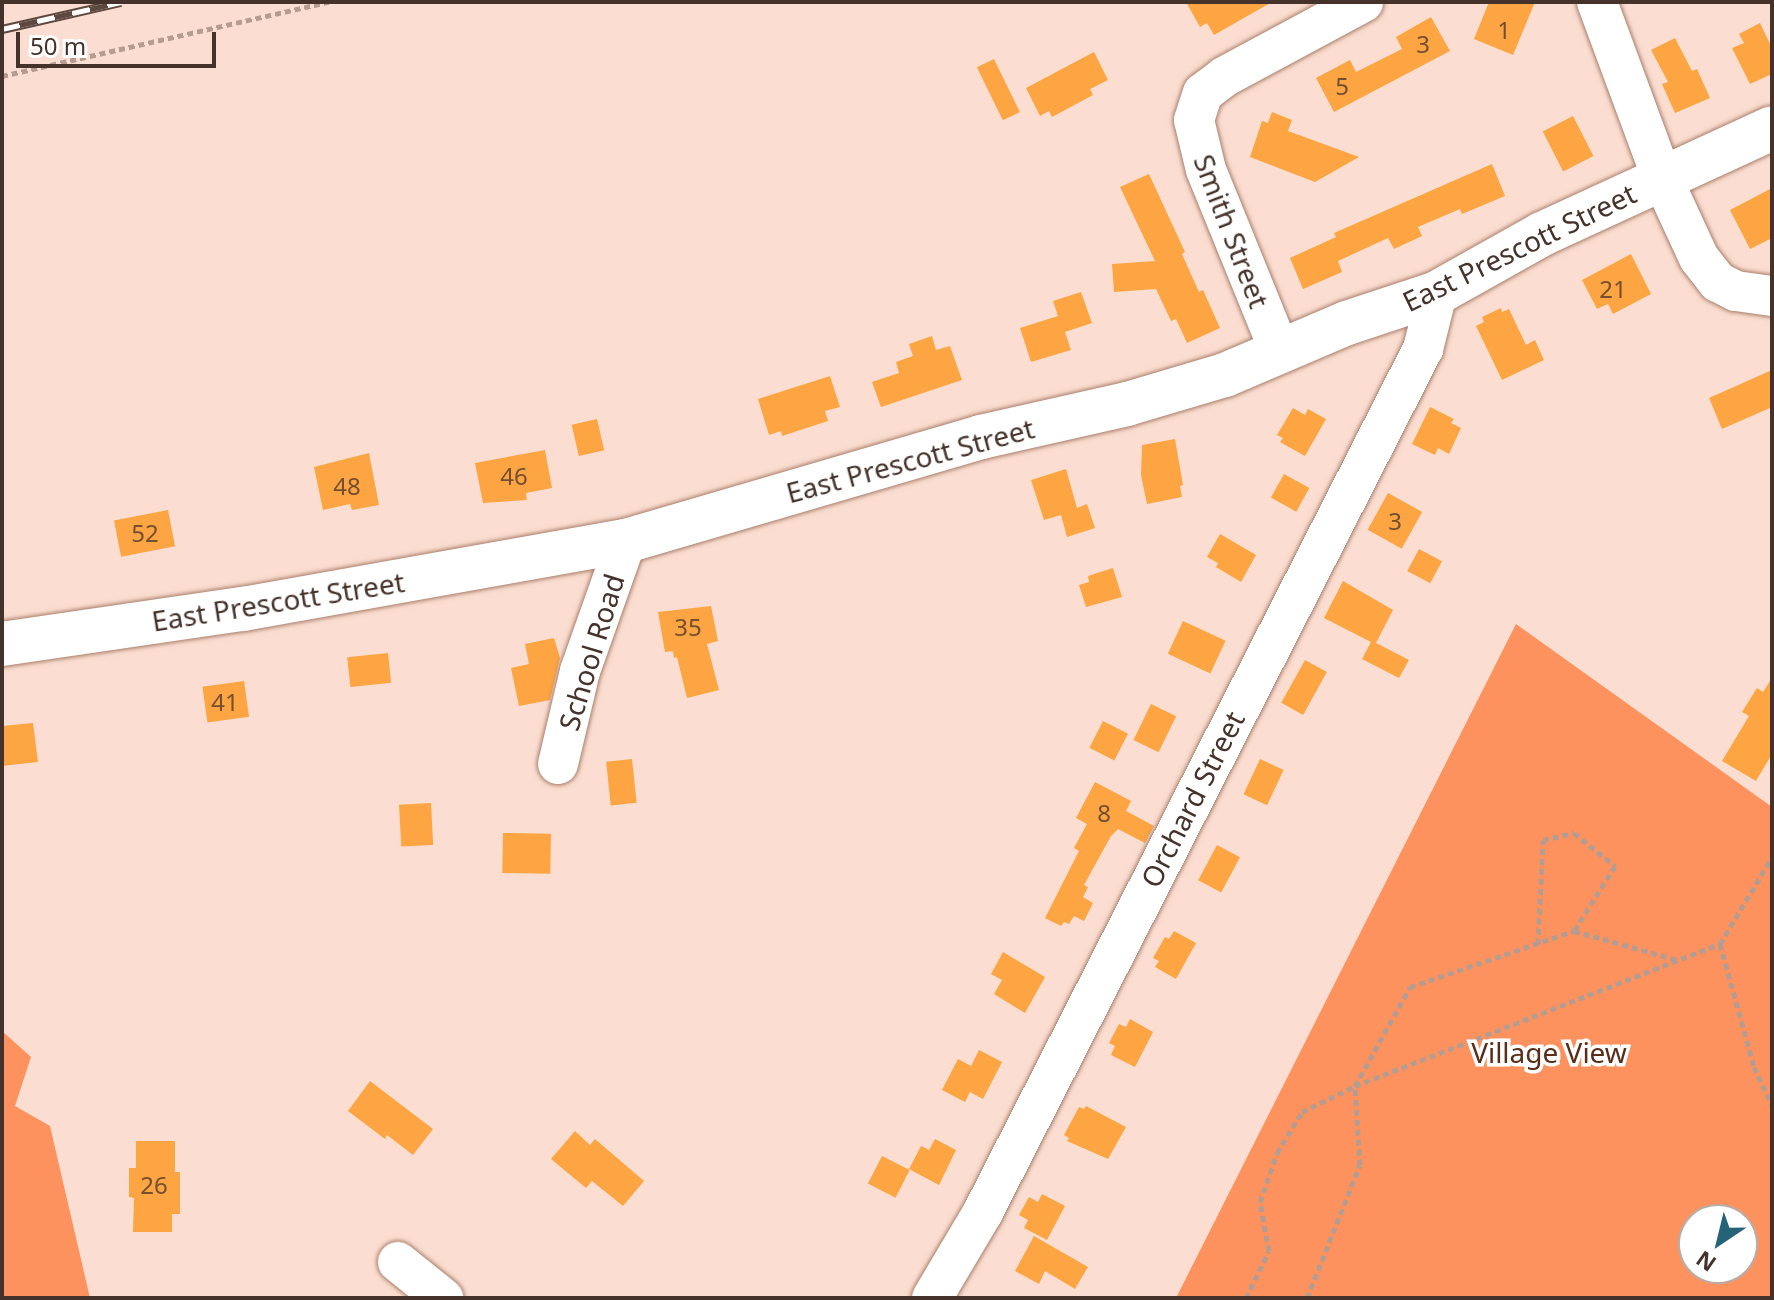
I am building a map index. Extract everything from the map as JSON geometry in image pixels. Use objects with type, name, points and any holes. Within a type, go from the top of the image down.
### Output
[{"type":"main road","name":"East Prescott Street","points":[[2,644],[243,609],[626,541],[981,437],[1127,404],[1211,380],[1347,323],[1437,293],[1542,234],[1772,128]]},
{"type":"street","name":"Smith Street","points":[[1280,352],[1206,170],[1194,120],[1203,93],[1224,77],[1363,2]]},
{"type":"street","points":[[1597,2],[1662,178],[1699,258],[1718,282],[1736,291],[1772,296]]},
{"type":"street","name":"Orchard Street","points":[[932,1298],[983,1212],[1423,349],[1437,293]]},
{"type":"street","name":"School Road","points":[[558,764],[580,671],[626,541]]},
{"type":"street","points":[[398,1262],[443,1298]]},
{"type":"path","points":[[2,76],[329,2]]},
{"type":"path","points":[[1538,944],[1543,840],[1574,833],[1615,866],[1574,931]]},
{"type":"path","points":[[1246,1298],[1269,1251],[1260,1202],[1277,1153],[1302,1112],[1355,1086],[1720,944],[1772,857]]},
{"type":"path","points":[[1307,1298],[1360,1165],[1355,1086],[1410,987],[1574,931],[1679,960]]},
{"type":"path","points":[[1720,944],[1754,1067],[1772,1105]]},
{"type":"green space","name":"Village View","points":[[1516,624],[1772,807],[1772,1298],[1176,1298]]},
{"type":"green space","points":[[2,1031],[31,1057],[15,1106],[50,1126],[90,1298],[2,1298]]},
{"type":"building","points":[[1186,2],[1272,2],[1214,35],[1207,23],[1200,27]]},
{"type":"building","points":[[1489,2],[1535,2],[1513,55],[1474,39]]},
{"type":"building","points":[[1431,17],[1450,51],[1334,112],[1316,78],[1350,60],[1356,72],[1402,49],[1396,37]]},
{"type":"building","points":[[1760,23],[1772,48],[1772,74],[1750,84],[1732,48],[1744,43],[1739,34]]},
{"type":"building","points":[[1675,38],[1692,71],[1697,69],[1710,98],[1675,113],[1662,84],[1668,82],[1651,50]]},
{"type":"building","points":[[1094,52],[1108,80],[1090,89],[1093,95],[1052,117],[1049,111],[1040,116],[1026,88]]},
{"type":"building","points":[[994,59],[1020,112],[1003,120],[977,67]]},
{"type":"building","points":[[1272,112],[1292,120],[1288,131],[1359,157],[1315,182],[1250,157],[1262,121],[1268,123]]},
{"type":"building","points":[[1573,116],[1593,156],[1563,172],[1543,131]]},
{"type":"building","points":[[1492,164],[1505,196],[1462,214],[1460,209],[1418,227],[1422,236],[1394,249],[1388,238],[1338,261],[1342,272],[1303,289],[1290,258],[1336,237],[1334,233]]},
{"type":"building","points":[[1149,174],[1185,252],[1182,254],[1199,292],[1203,290],[1220,328],[1187,343],[1176,319],[1171,321],[1156,289],[1114,292],[1112,264],[1155,261],[1120,187]]},
{"type":"building","points":[[1772,188],[1772,238],[1750,249],[1730,210]]},
{"type":"building","points":[[1631,254],[1651,294],[1613,314],[1608,304],[1597,309],[1582,280]]},
{"type":"building","points":[[1081,292],[1092,323],[1065,332],[1071,350],[1031,362],[1020,328],[1058,316],[1053,301]]},
{"type":"building","points":[[1501,308],[1502,312],[1509,309],[1526,345],[1535,340],[1544,360],[1502,380],[1476,326],[1484,322],[1482,317]]},
{"type":"building","points":[[932,336],[936,350],[950,346],[962,380],[881,407],[872,382],[899,373],[896,362],[913,356],[909,344]]},
{"type":"building","points":[[1772,370],[1772,407],[1722,429],[1709,398]]},
{"type":"building","points":[[830,376],[840,407],[825,411],[828,421],[782,436],[781,431],[769,435],[758,399]]},
{"type":"building","points":[[1430,407],[1454,419],[1451,423],[1461,428],[1449,454],[1438,448],[1435,455],[1412,444]]},
{"type":"building","points":[[1293,408],[1305,415],[1308,409],[1326,419],[1305,456],[1280,442],[1283,438],[1277,435]]},
{"type":"building","points":[[597,419],[604,450],[579,456],[572,425]]},
{"type":"building","points":[[1175,439],[1183,485],[1180,486],[1182,497],[1147,504],[1141,475],[1142,445]]},
{"type":"building","points":[[545,450],[552,488],[526,493],[527,500],[483,503],[475,463]]},
{"type":"building","points":[[369,453],[379,505],[352,510],[350,504],[323,510],[314,467]]},
{"type":"building","points":[[1066,469],[1077,508],[1087,504],[1095,528],[1067,537],[1061,515],[1044,520],[1031,480]]},
{"type":"building","points":[[1284,474],[1309,488],[1296,512],[1271,498]]},
{"type":"building","points":[[1388,493],[1422,512],[1402,549],[1368,530]]},
{"type":"building","points":[[168,510],[175,546],[121,557],[114,520]]},
{"type":"building","points":[[1220,534],[1256,555],[1241,582],[1216,567],[1218,563],[1207,557]]},
{"type":"building","points":[[1419,549],[1442,561],[1430,583],[1407,571]]},
{"type":"building","points":[[1113,568],[1122,597],[1086,607],[1079,585],[1089,582],[1088,576]]},
{"type":"building","points":[[1343,581],[1393,610],[1376,643],[1409,660],[1399,678],[1362,659],[1371,642],[1324,618]]},
{"type":"building","points":[[711,606],[718,641],[707,644],[719,690],[687,698],[677,657],[674,658],[673,651],[665,652],[658,612]]},
{"type":"building","points":[[1183,621],[1226,641],[1210,673],[1168,654]]},
{"type":"building","points":[[554,638],[560,658],[550,700],[519,706],[511,668],[529,664],[525,644]]},
{"type":"building","points":[[388,653],[391,683],[350,687],[347,657]]},
{"type":"building","points":[[1305,660],[1327,672],[1303,715],[1281,703]]},
{"type":"building","points":[[1772,678],[1772,754],[1756,781],[1722,761],[1749,716],[1742,712],[1757,688],[1763,692]]},
{"type":"building","points":[[244,681],[249,717],[207,722],[202,687]]},
{"type":"building","points":[[1151,704],[1176,716],[1159,752],[1133,740]]},
{"type":"building","points":[[1103,721],[1128,734],[1114,760],[1089,748]]},
{"type":"building","points":[[33,723],[38,762],[2,766],[2,726]]},
{"type":"building","points":[[632,759],[637,803],[611,805],[606,762]]},
{"type":"building","points":[[1260,759],[1284,770],[1267,805],[1244,794]]},
{"type":"building","points":[[1095,782],[1131,801],[1126,811],[1154,826],[1145,843],[1118,829],[1111,836],[1084,885],[1088,887],[1083,897],[1093,903],[1084,921],[1074,916],[1069,924],[1064,922],[1061,926],[1045,918],[1079,851],[1074,848],[1087,824],[1076,818]]},
{"type":"building","points":[[431,803],[433,845],[401,847],[399,805]]},
{"type":"building","points":[[503,833],[551,834],[550,874],[502,873]]},
{"type":"building","points":[[1217,845],[1240,857],[1221,893],[1198,880]]},
{"type":"building","points":[[1174,931],[1196,943],[1176,979],[1155,967],[1159,961],[1153,958],[1165,937],[1169,939]]},
{"type":"building","points":[[1003,952],[1045,977],[1025,1013],[994,994],[1002,980],[991,974]]},
{"type":"building","points":[[1130,1019],[1153,1032],[1135,1067],[1111,1055],[1115,1046],[1109,1043],[1119,1024],[1126,1027]]},
{"type":"building","points":[[979,1050],[1002,1062],[983,1099],[970,1092],[965,1102],[942,1090],[958,1059],[971,1066]]},
{"type":"building","points":[[370,1081],[433,1129],[413,1155],[387,1135],[385,1139],[348,1111]]},
{"type":"building","points":[[1086,1106],[1126,1127],[1108,1159],[1067,1141],[1069,1138],[1064,1135],[1079,1107],[1084,1109]]},
{"type":"building","points":[[575,1131],[590,1145],[595,1139],[644,1181],[623,1206],[592,1181],[586,1188],[551,1159]]},
{"type":"building","points":[[935,1139],[956,1150],[939,1185],[909,1169],[921,1146],[929,1150]]},
{"type":"building","points":[[136,1141],[175,1141],[175,1172],[180,1172],[180,1214],[172,1214],[172,1232],[133,1232],[134,1198],[129,1197],[129,1168],[136,1168]]},
{"type":"building","points":[[882,1156],[910,1170],[896,1198],[868,1184]]},
{"type":"building","points":[[1042,1194],[1065,1206],[1047,1240],[1024,1228],[1028,1220],[1019,1215],[1029,1197],[1038,1202]]},
{"type":"building","points":[[1034,1236],[1088,1267],[1075,1289],[1045,1271],[1039,1284],[1015,1271]]},
{"type":"railway","points":[[2,29],[121,2]]}]
